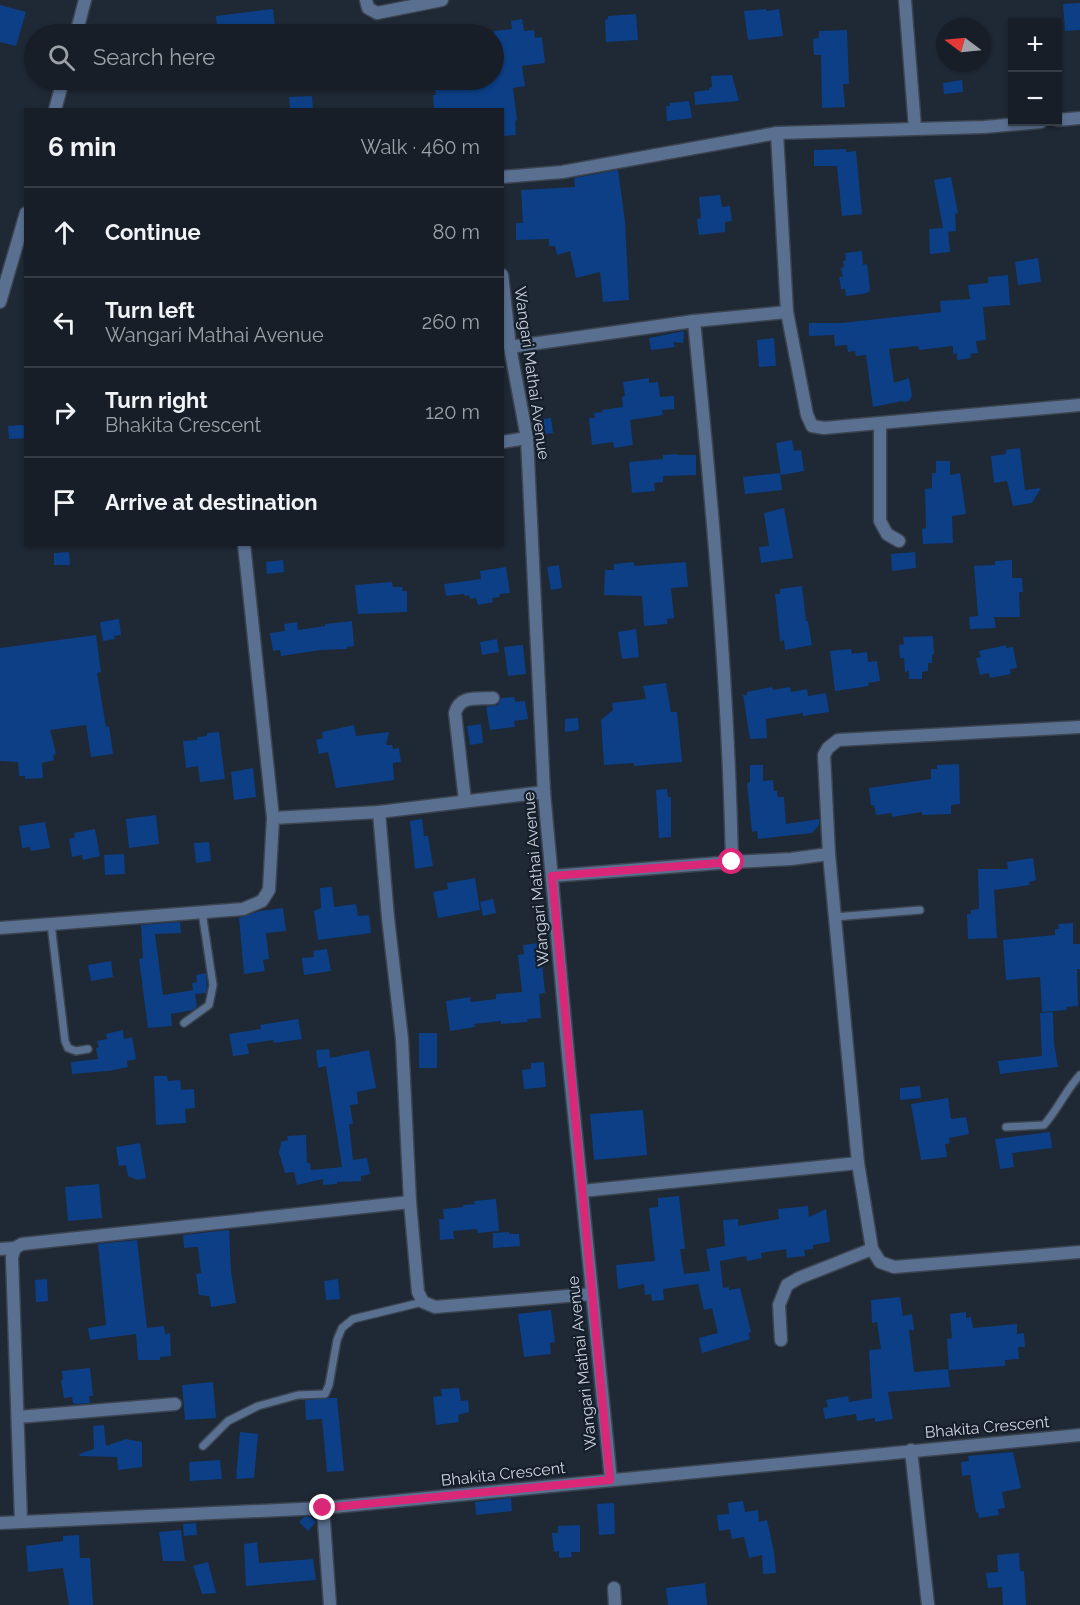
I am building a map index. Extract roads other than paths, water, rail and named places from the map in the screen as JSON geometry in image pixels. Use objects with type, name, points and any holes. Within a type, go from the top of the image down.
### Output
[{"type":"street","points":[[79,24],[85,0]]},
{"type":"street","points":[[366,0],[368,8],[377,13],[442,0]]},
{"type":"street","points":[[905,0],[915,128]]},
{"type":"street","points":[[56,108],[60,90]]},
{"type":"street","points":[[1062,120],[1080,118]]},
{"type":"street","points":[[504,177],[562,172],[777,133],[1008,125]]},
{"type":"street","points":[[777,133],[787,312],[807,415],[812,426],[824,428],[880,424],[1080,405]]},
{"type":"street","points":[[0,302],[24,220]]},
{"type":"street","name":"Wangari Mathai Avenue","points":[[504,293],[510,347],[527,438],[544,792],[610,1480]]},
{"type":"street","points":[[510,347],[694,321],[787,312]]},
{"type":"street","points":[[694,321],[709,465],[729,746],[732,862]]},
{"type":"street","points":[[880,424],[880,521],[887,534],[899,540]]},
{"type":"street","points":[[504,442],[527,438]]},
{"type":"street","points":[[0,928],[243,909],[262,901],[269,890],[273,819],[244,546]]},
{"type":"street","points":[[465,801],[455,713],[462,700],[493,698]]},
{"type":"street","points":[[1080,727],[838,740],[828,748],[824,755],[829,854],[858,1163],[872,1249],[880,1262],[894,1267],[1080,1252]]},
{"type":"street","points":[[273,819],[380,812],[544,792]]},
{"type":"street","points":[[380,812],[388,918],[402,1039],[410,1202],[418,1292],[423,1302],[435,1307],[591,1294]]},
{"type":"street","points":[[552,876],[791,859],[829,854]]},
{"type":"street","points":[[582,1191],[858,1163]]},
{"type":"street","points":[[0,1249],[15,1248],[22,1244],[410,1202]]},
{"type":"street","points":[[15,1248],[12,1257],[21,1521]]},
{"type":"street","points":[[781,1340],[779,1305],[787,1285],[872,1249]]},
{"type":"street","points":[[18,1417],[175,1404]]},
{"type":"street","name":"Bhakita Crescent","points":[[0,1523],[323,1508],[1080,1435]]},
{"type":"street","points":[[911,1450],[928,1605]]},
{"type":"street","points":[[323,1508],[330,1605]]},
{"type":"street","points":[[614,1588],[615,1605]]},
{"type":"lane","points":[[835,917],[920,910]]},
{"type":"lane","points":[[184,1023],[209,1005],[213,985],[202,912]]},
{"type":"lane","points":[[51,924],[65,1041],[68,1048],[76,1051],[88,1049]]},
{"type":"lane","points":[[1006,1127],[1044,1125],[1055,1112],[1069,1087],[1080,1075]]},
{"type":"lane","points":[[203,1446],[228,1421],[258,1406],[298,1395],[325,1394],[329,1385],[337,1340],[342,1328],[353,1318],[423,1302]]}]
